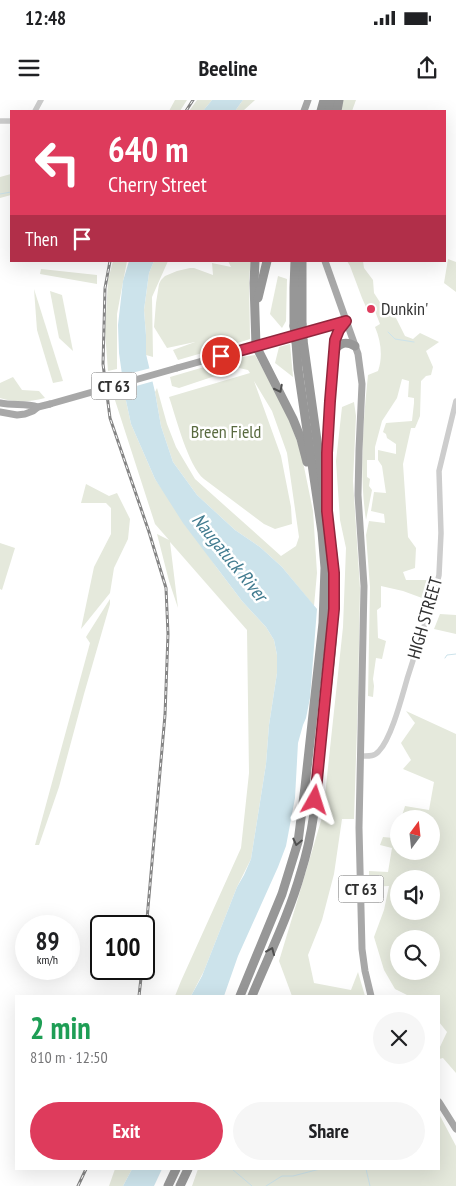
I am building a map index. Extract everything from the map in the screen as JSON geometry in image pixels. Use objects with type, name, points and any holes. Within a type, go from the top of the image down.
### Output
[{"type":"highway","points":[[255,262],[256,346],[299,434],[322,532]]},
{"type":"highway","points":[[255,313],[267,262]]},
{"type":"highway","points":[[240,995],[285,885],[301,824],[324,605],[325,568],[322,532],[300,378],[298,325],[294,288],[295,262]]},
{"type":"highway","points":[[298,325],[302,262]]},
{"type":"highway","points":[[327,511],[327,453],[334,351],[336,335],[346,321]]},
{"type":"highway","points":[[252,995],[296,888],[306,853],[313,818],[332,645],[334,573],[327,511],[299,341]]},
{"type":"highway","points":[[334,351],[340,343],[345,342],[355,346]]},
{"type":"highway","points":[[168,1186],[176,1170]]},
{"type":"highway","points":[[180,1186],[188,1170]]},
{"type":"main road","points":[[325,262],[346,321]]},
{"type":"main road","name":"CT 63","points":[[0,412],[17,415],[33,411],[38,407],[346,321],[360,365],[362,384],[358,495],[364,586],[359,828],[362,950],[365,971],[372,995]]},
{"type":"main road","name":"CT 63","points":[[0,402],[38,407]]},
{"type":"main road","points":[[440,1104],[456,1129]]},
{"type":"street","name":"HIGH STREET","points":[[361,756],[370,756],[377,753],[383,745],[396,716],[436,592],[439,575],[441,533],[439,472],[456,401]]},
{"type":"green space","points":[[175,100],[187,100],[181,110],[170,110]]},
{"type":"green space","points":[[197,100],[212,100],[204,110],[190,110]]},
{"type":"green space","points":[[243,100],[255,100],[244,110],[236,110]]},
{"type":"green space","points":[[343,100],[356,100],[352,110],[341,110]]},
{"type":"green space","points":[[10,174],[10,195],[0,198],[0,177]]},
{"type":"green space","points":[[448,259],[456,262],[456,292],[444,283]]},
{"type":"green space","points":[[113,262],[127,262],[117,314],[117,369],[108,371],[105,332],[108,280]]},
{"type":"green space","points":[[154,262],[168,262],[152,297],[153,357],[146,355],[144,310],[149,273]]},
{"type":"green space","points":[[228,262],[251,262],[249,278],[250,339],[178,360],[173,350],[195,342],[167,348],[154,327],[156,303],[161,280],[165,276],[177,271],[190,268],[213,275],[212,263],[231,267]]},
{"type":"green space","points":[[348,262],[363,262],[364,268],[373,280],[374,293],[385,310],[393,312],[405,336],[413,339],[420,333],[439,342],[426,351],[433,367],[431,375],[426,376],[421,381],[420,416],[415,428],[411,428],[403,464],[408,537],[416,548],[415,568],[403,572],[406,580],[433,580],[429,593],[423,592],[422,598],[381,586],[381,607],[377,610],[378,638],[386,641],[382,659],[376,658],[373,697],[368,696],[370,587],[366,535],[369,521],[385,523],[384,514],[371,511],[374,492],[386,493],[382,466],[378,460],[378,450],[396,454],[396,444],[387,438],[383,432],[386,423],[412,421],[414,398],[408,397],[409,381],[402,379],[397,398],[382,421],[375,447],[375,460],[367,460],[367,477],[370,479],[369,486],[372,490],[366,520],[362,448],[368,375],[378,371],[380,366],[381,349],[375,327],[380,324],[373,306],[366,307]]},
{"type":"green space","points":[[41,269],[97,275],[97,284],[40,274]]},
{"type":"green space","points":[[278,276],[287,279],[286,321],[282,328],[270,314]]},
{"type":"green space","points":[[34,289],[63,381],[53,383],[37,330]]},
{"type":"green space","points":[[50,291],[62,295],[73,351],[59,338]]},
{"type":"green space","points":[[290,344],[293,377],[275,363],[279,347]]},
{"type":"green space","name":"Breen Field","points":[[255,355],[285,409],[301,452],[313,511],[317,573],[314,606],[282,567],[260,547],[235,530],[197,495],[173,462],[161,426],[155,392],[157,388],[167,424],[176,447],[195,479],[281,556],[296,546],[299,537],[287,453],[272,411],[254,381],[281,456],[291,507],[292,524],[275,529],[264,524],[198,473],[188,453],[169,397],[250,373],[248,370],[239,368],[179,388],[172,386],[170,377],[235,358]]},
{"type":"green space","points":[[13,377],[22,390],[39,391],[45,398],[11,401],[0,398],[0,383]]},
{"type":"green space","points":[[113,394],[125,396],[131,424],[155,479],[217,568],[242,601],[266,627],[274,640],[277,655],[277,673],[269,725],[266,764],[251,859],[237,887],[204,971],[192,995],[175,995],[241,848],[249,773],[247,630],[170,542],[178,608],[157,534],[169,540],[155,524]]},
{"type":"green space","points":[[354,402],[356,416],[353,481],[360,588],[354,819],[342,819],[334,874],[322,920],[308,955],[314,983],[351,990],[358,972],[365,995],[292,995],[279,961],[323,814],[343,627],[346,548],[340,520],[336,461],[342,407]]},
{"type":"green space","points":[[86,484],[109,496],[117,493],[130,519],[128,539],[114,568],[110,593],[81,629],[94,567],[111,534],[111,508],[106,503],[81,503]]},
{"type":"green space","points":[[0,543],[15,548],[2,590],[0,589]]},
{"type":"green space","points":[[110,599],[59,787],[39,845],[35,845],[90,643],[86,637]]},
{"type":"green space","points":[[440,614],[456,615],[456,634],[434,629]]},
{"type":"green space","points":[[406,711],[456,734],[456,1073],[443,1058],[440,1059],[440,1047],[447,1032],[440,1023],[440,995],[407,995],[395,989],[384,970],[374,937],[384,910],[389,886],[369,887],[369,871],[388,872],[390,860],[440,860],[440,810],[429,810],[434,782],[403,769],[411,760],[401,743],[415,723]]},
{"type":"green space","points":[[405,806],[429,810],[404,810]]},
{"type":"green space","points":[[383,837],[390,838],[390,848],[380,845]]},
{"type":"green space","points":[[440,1116],[456,1146],[456,1186],[192,1186],[198,1170],[440,1170]]},
{"type":"green space","points":[[115,1170],[131,1170],[123,1186],[109,1186]]},
{"type":"water","points":[[212,100],[243,100],[236,110],[204,110]]},
{"type":"water","name":"Naugatuck River","points":[[129,262],[154,262],[149,273],[144,310],[146,354],[161,426],[173,462],[197,495],[235,530],[260,547],[282,567],[317,609],[310,698],[298,743],[295,798],[286,846],[238,956],[224,995],[192,995],[202,976],[237,887],[251,859],[266,764],[269,725],[277,673],[277,655],[274,640],[266,627],[242,601],[183,523],[155,479],[131,424],[119,353],[118,325],[123,281]]},
{"type":"water","points":[[131,1170],[162,1170],[154,1186],[123,1186]]},
{"type":"pier","points":[[151,368],[154,381],[122,390],[120,376]]},
{"type":"waterway","points":[[0,194],[10,192]]},
{"type":"waterway","points":[[388,332],[395,339],[414,342]]},
{"type":"waterway","points":[[445,658],[447,655],[456,654]]},
{"type":"waterway","points":[[233,1170],[252,1186]]},
{"type":"waterway","points":[[266,1186],[282,1176],[293,1176],[316,1170]]},
{"type":"waterway","points":[[366,1170],[370,1186]]},
{"type":"railway","points":[[187,110],[193,100]]},
{"type":"railway","points":[[110,262],[105,288],[103,364],[110,418],[166,588],[168,634],[165,715],[147,915]]},
{"type":"railway","points":[[139,995],[141,980]]},
{"type":"railway","points":[[78,1186],[86,1170]]},
{"type":"place","name":"Dunkin'","points":[[371,309]]},
{"type":"route","points":[[221,356],[346,321],[336,335],[335,340],[330,401],[327,453],[327,511],[335,591],[332,645],[315,800]]}]
